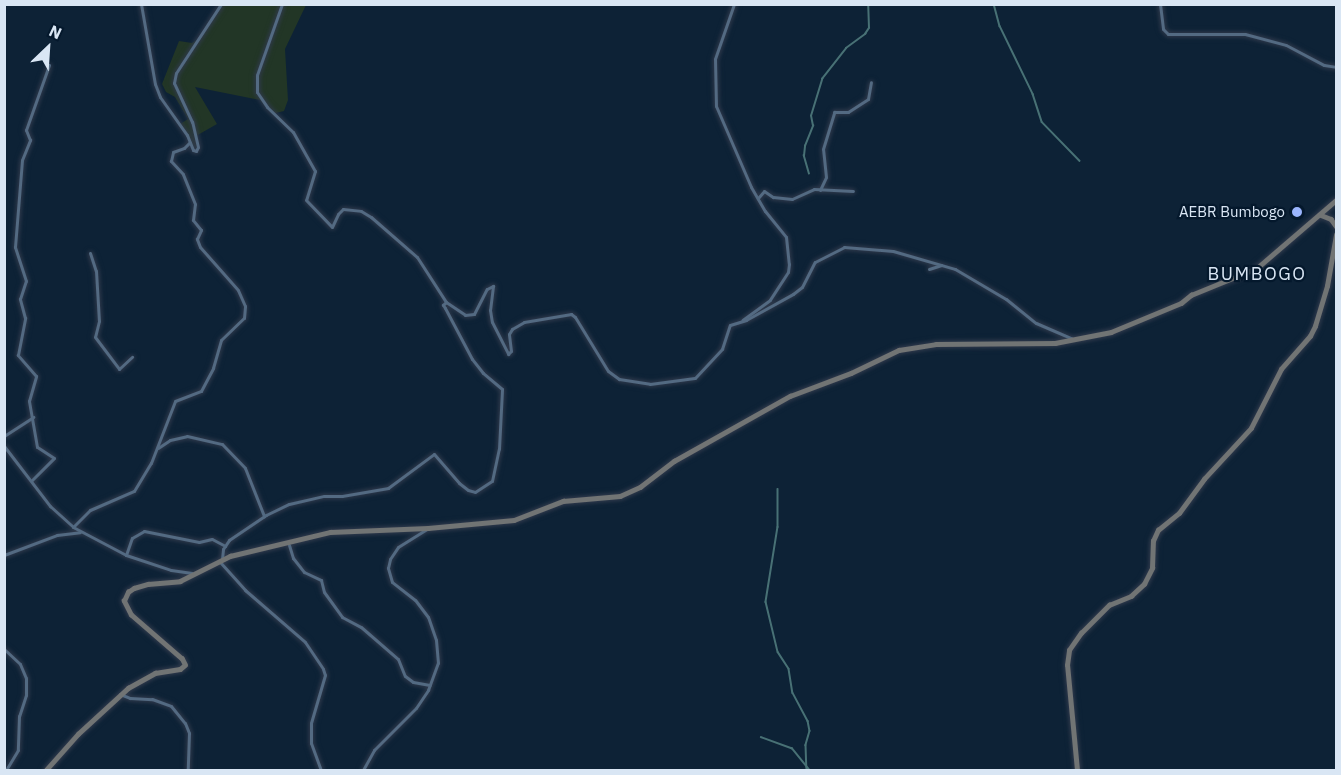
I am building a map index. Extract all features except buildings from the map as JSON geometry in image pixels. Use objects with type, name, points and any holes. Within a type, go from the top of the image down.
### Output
[{"type":"street","points":[[141,4],[155,84],[193,150],[196,151],[198,147],[192,122],[174,83],[176,73],[221,4]]},
{"type":"street","points":[[282,4],[257,75],[257,92],[267,107],[293,132],[315,171],[306,200],[332,227],[343,209],[356,210],[372,217],[422,263],[446,302],[454,310],[470,315],[477,310],[489,286],[493,286],[490,310],[492,322],[510,354],[509,334],[512,329],[524,322],[571,314],[608,371],[619,379],[631,383],[666,383],[694,378],[722,349],[728,328],[770,300],[789,270],[786,237],[758,198],[718,114],[714,83],[717,50],[734,4]]},
{"type":"street","points":[[1160,4],[1163,29],[1168,34],[1245,34],[1286,45],[1324,65],[1336,67]]},
{"type":"street","points":[[32,480],[54,458],[36,447],[29,401],[36,376],[18,356],[25,318],[20,299],[26,281],[15,247],[22,160],[30,140],[26,130],[49,65]]},
{"type":"street","points":[[820,190],[826,177],[823,149],[834,112],[848,112],[865,102],[870,96],[871,82]]},
{"type":"street","points":[[72,527],[90,510],[134,490],[142,480],[175,401],[201,391],[213,368],[217,346],[243,321],[245,313],[238,290],[219,266],[203,252],[197,241],[201,230],[193,220],[195,204],[183,174],[171,158],[175,150],[184,148],[190,142]]},
{"type":"street","points":[[758,198],[764,191],[773,197],[792,199],[820,190],[853,191]]},
{"type":"street","points":[[46,771],[78,734],[120,694],[145,678],[166,670],[180,669],[185,665],[182,659],[131,615],[124,601],[128,592],[148,584],[177,582],[221,560],[330,532],[428,528],[514,520],[563,501],[621,496],[640,487],[674,461],[790,396],[851,373],[899,350],[936,344],[991,342],[1019,345],[1074,340],[1112,332],[1181,303],[1191,295],[1244,275],[1263,263],[1336,200]]},
{"type":"street","points":[[1321,215],[1331,219],[1336,226]]},
{"type":"street","points":[[1077,771],[1067,665],[1069,650],[1081,633],[1109,605],[1131,596],[1144,584],[1152,568],[1153,541],[1158,530],[1179,513],[1204,479],[1242,440],[1281,369],[1310,336],[1327,286],[1336,235]]},
{"type":"street","points":[[737,322],[778,304],[793,294],[802,287],[815,262],[838,248],[893,251],[943,265],[1000,295],[1036,323],[1074,340]]},
{"type":"street","points":[[90,253],[96,271],[99,321],[95,338],[118,369],[132,357]]},
{"type":"street","points":[[929,269],[943,265]]},
{"type":"street","points":[[221,560],[225,546],[231,537],[264,516],[289,504],[324,496],[342,496],[388,488],[434,454],[468,490],[475,492],[492,481],[499,449],[502,389],[483,374],[472,358],[443,305],[446,302]]},
{"type":"street","points":[[4,436],[33,417]]},
{"type":"street","points":[[156,448],[170,440],[187,436],[222,444],[245,468],[264,516]]},
{"type":"street","points":[[4,446],[50,506],[72,527],[126,555],[171,570],[194,573]]},
{"type":"street","points":[[363,771],[372,753],[405,721],[430,685],[439,654],[428,617],[415,600],[392,582],[388,568],[398,547],[428,528]]},
{"type":"street","points":[[126,555],[132,537],[144,531],[199,542],[212,539],[225,546]]},
{"type":"street","points":[[4,555],[57,535],[80,532]]},
{"type":"street","points":[[289,545],[293,558],[304,572],[321,580],[324,592],[342,617],[361,627],[398,659],[405,676],[413,682],[430,685]]},
{"type":"street","points":[[221,560],[237,583],[305,642],[323,669],[325,675],[310,723],[311,743],[321,771]]},
{"type":"street","points":[[4,649],[17,660],[26,678],[26,695],[19,716],[18,750],[6,771]]},
{"type":"street","points":[[120,694],[130,698],[152,699],[171,706],[185,723],[189,733],[188,771]]},
{"type":"green space","points":[[216,5],[306,5],[285,49],[288,100],[284,111],[272,114],[260,100],[195,87],[217,124],[196,136],[198,146],[196,150],[193,150],[180,124],[188,119],[175,97],[166,92],[162,84],[179,41],[192,43],[200,38],[220,6]]},
{"type":"waterway","points":[[809,174],[804,156],[805,146],[813,126],[811,116],[822,79],[846,48],[865,34],[869,28],[868,4]]},
{"type":"waterway","points":[[994,4],[1000,26],[1033,94],[1042,122],[1080,161]]},
{"type":"waterway","points":[[778,489],[778,527],[766,602],[778,652],[789,669],[793,693],[808,721],[810,731],[806,745],[807,768]]},
{"type":"waterway","points":[[761,737],[792,748],[810,770]]},
{"type":"place","name":"AEBR Bumbogo","points":[[1297,212]]},
{"type":"district","name":"BUMBOGO","points":[[1257,274]]}]
